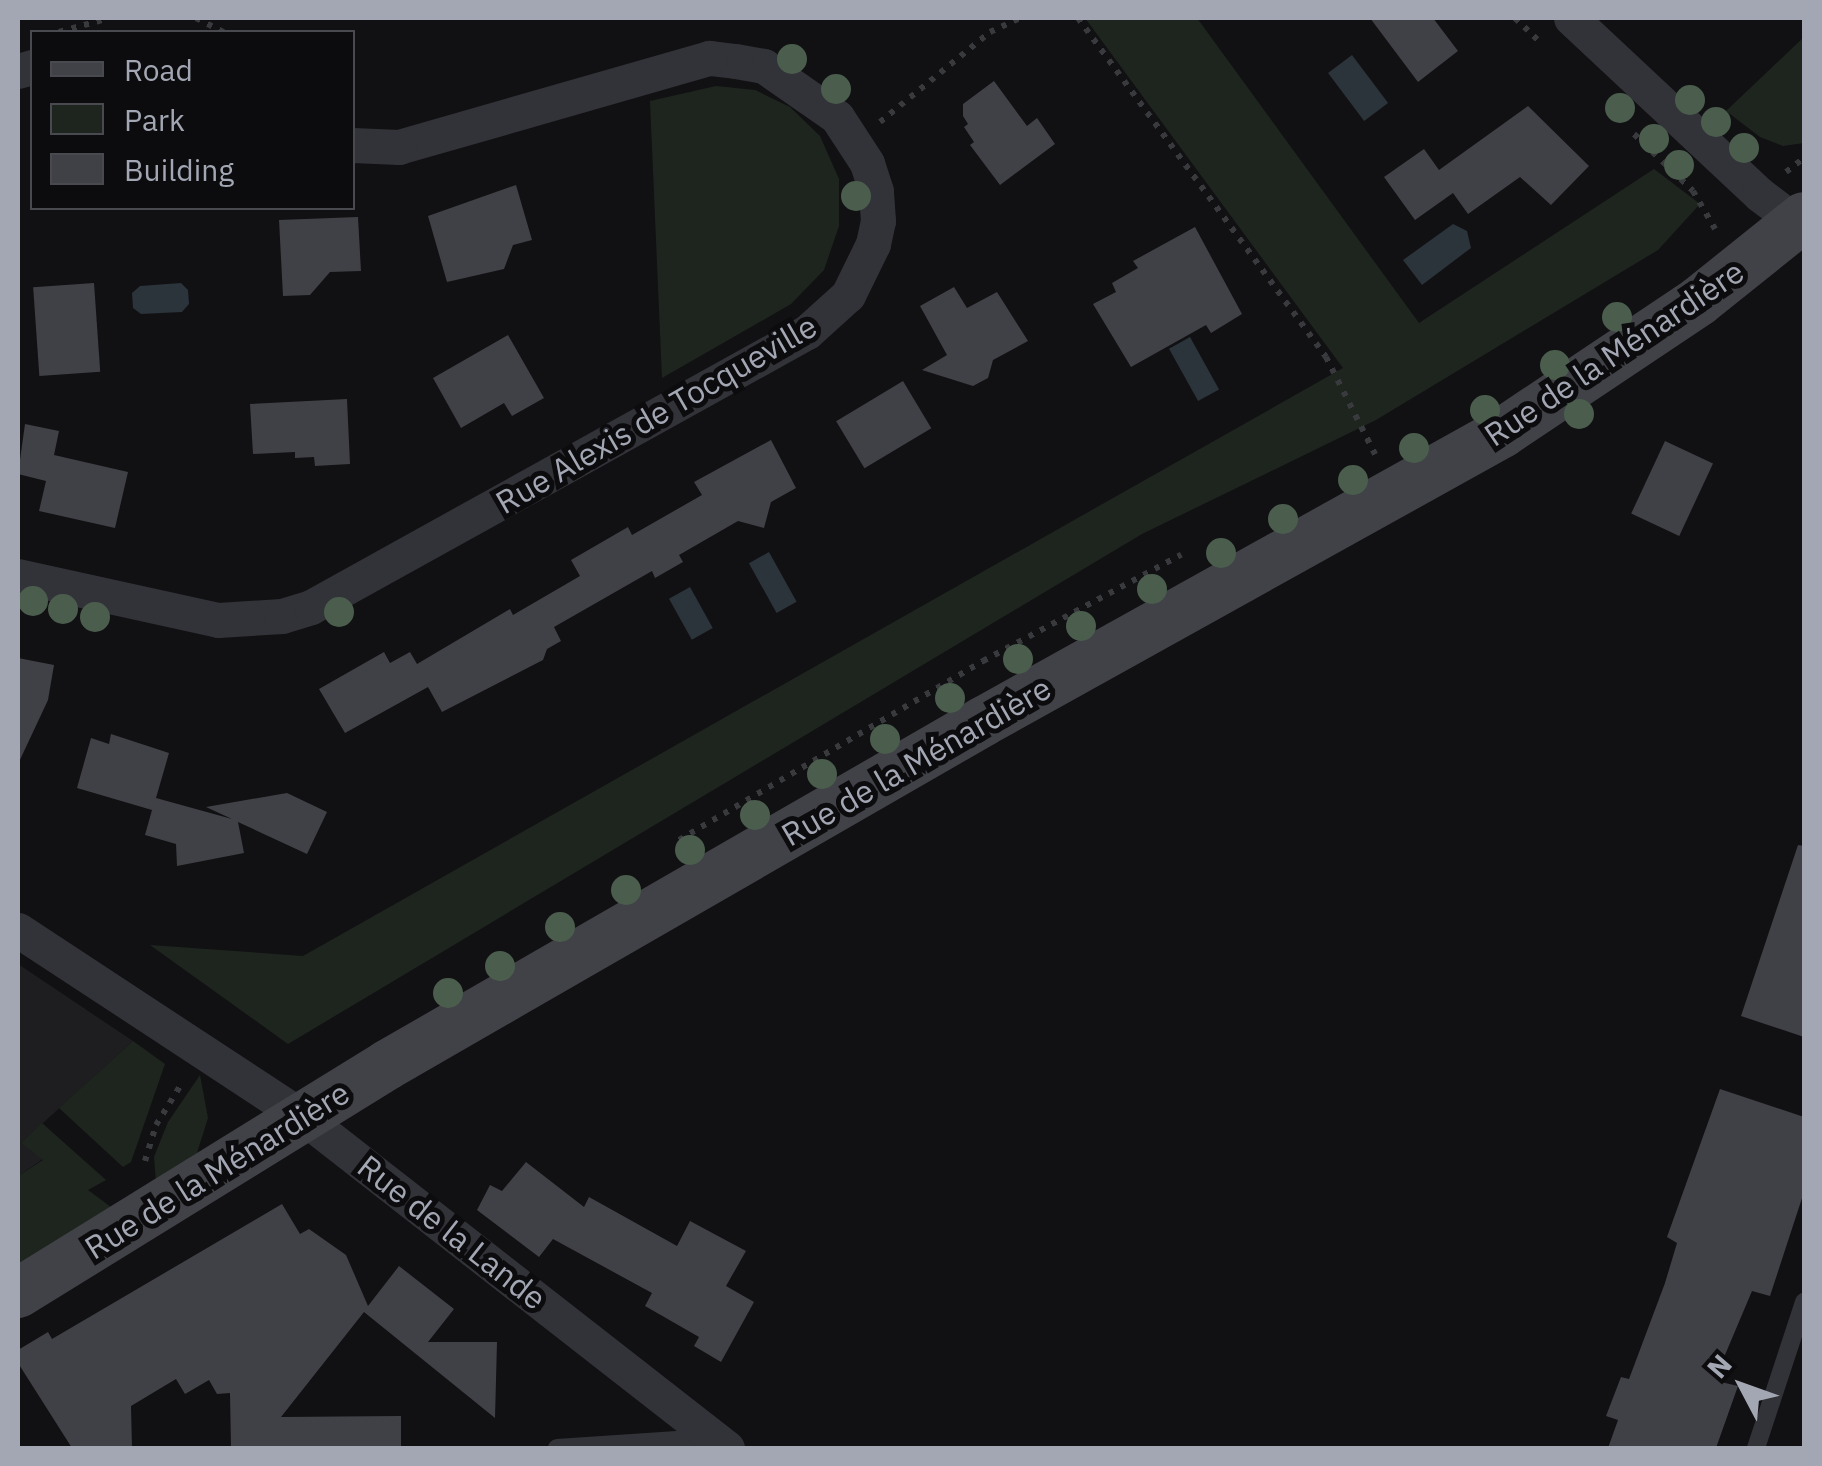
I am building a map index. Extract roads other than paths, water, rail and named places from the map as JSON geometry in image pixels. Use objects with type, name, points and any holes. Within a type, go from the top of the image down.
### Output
[{"type":"main road","name":"Rue de la Ménardière","points":[[18,1293],[303,1117],[984,721],[1502,432],[1699,300],[1791,216]]},
{"type":"street","points":[[1571,18],[1791,216]]},
{"type":"street","name":"Rue Alexis de Tocqueville","points":[[18,576],[218,620],[282,616],[312,607],[807,332],[848,295],[872,244],[878,221],[876,191],[866,163],[837,117],[764,66],[736,60],[708,58],[398,146],[355,145]]},
{"type":"street","name":"Rue de la Lande","points":[[18,930],[303,1117],[720,1443]]},
{"type":"lane","points":[[1756,1448],[1804,1302]]},
{"type":"lane","points":[[557,1448],[720,1443]]}]
